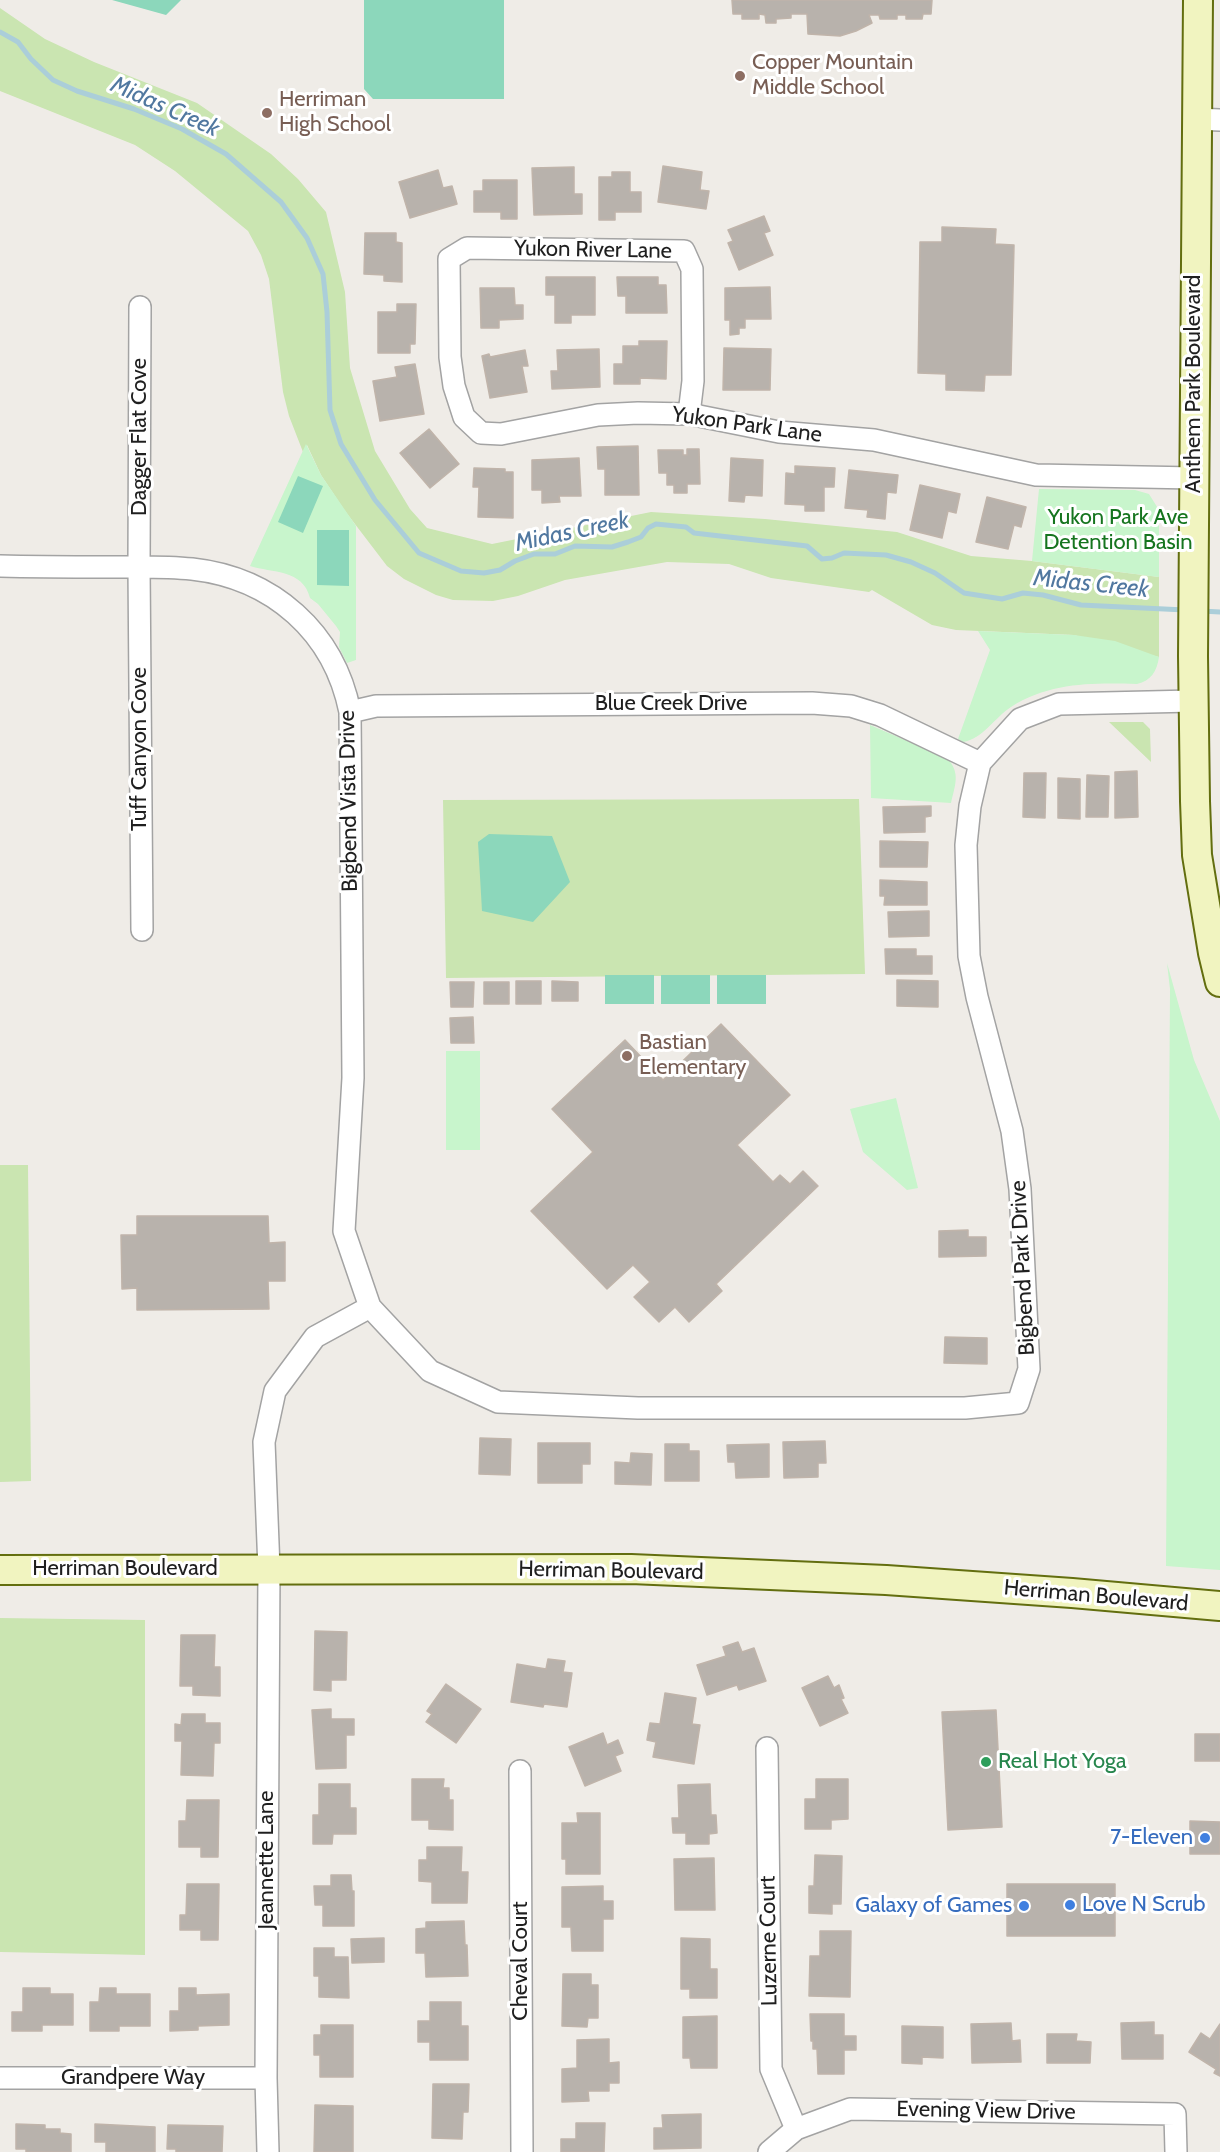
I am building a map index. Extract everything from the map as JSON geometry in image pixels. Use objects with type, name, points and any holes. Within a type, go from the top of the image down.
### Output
[{"type":"main road","name":"Anthem Park Boulevard","points":[[1198,0],[1208,119],[1194,478],[1193,701],[1197,855],[1220,982]]},
{"type":"main road","name":"Herriman Boulevard","points":[[0,1570],[631,1569],[886,1580],[1220,1606]]},
{"type":"street","name":"Yukon River Lane","points":[[449,259],[467,248],[684,251],[692,269],[693,381],[689,414]]},
{"type":"street","name":"Yukon Park Lane","points":[[449,259],[450,357],[454,386],[464,417],[481,433],[501,434],[598,415],[689,414],[778,432],[874,440],[1036,475],[1194,478]]},
{"type":"street","name":"Dagger Flat Cove","points":[[139,567],[140,307]]},
{"type":"street","name":"Bigbend Vista Drive","points":[[0,566],[175,568],[212,573],[249,584],[284,605],[308,626],[327,651],[341,678],[350,712],[353,1078],[344,1231],[370,1307]]},
{"type":"street","name":"Tuff Canyon Cove","points":[[139,567],[141,930]]},
{"type":"street","name":"Bigbend Park Drive","points":[[370,1307],[430,1371],[498,1402],[639,1408],[965,1408],[1018,1403],[1029,1369],[1020,1189],[1012,1131],[969,956],[966,844],[970,806],[980,763],[1020,719],[1059,704],[1193,701]]},
{"type":"street","name":"Blue Creek Drive","points":[[350,712],[376,706],[812,703],[851,706],[880,716],[980,763]]},
{"type":"street","name":"Jeannette Lane","points":[[268,2152],[266,2078],[269,1569],[264,1442],[275,1390],[315,1337],[370,1307]]},
{"type":"street","name":"Luzerne Court","points":[[767,1748],[771,2069],[796,2129]]},
{"type":"street","name":"Cheval Court","points":[[520,1771],[522,2152]]},
{"type":"street","name":"Grandpere Way","points":[[0,2078],[266,2078]]},
{"type":"street","name":"Evening View Drive","points":[[769,2152],[796,2129],[850,2109],[1175,2114],[1176,2152]]},
{"type":"green space","points":[[112,0],[181,0],[166,15]]},
{"type":"green space","points":[[364,0],[504,0],[504,99],[373,99],[364,89]]},
{"type":"green space","points":[[0,8],[45,39],[94,62],[197,103],[271,154],[298,179],[326,212],[345,292],[350,368],[375,451],[410,509],[427,528],[492,544],[651,512],[765,519],[897,532],[971,556],[1032,561],[1159,577],[1159,657],[1074,635],[956,630],[932,625],[872,590],[869,592],[771,578],[729,564],[667,562],[565,580],[518,596],[493,601],[453,600],[436,595],[404,579],[387,566],[345,511],[321,475],[307,445],[303,452],[289,416],[283,392],[269,279],[261,255],[248,231],[175,171],[135,145],[0,91]]},
{"type":"green space","points":[[306,444],[321,475],[356,526],[356,660],[347,663],[339,647],[340,632],[318,604],[310,598],[301,582],[286,574],[250,566]]},
{"type":"green space","points":[[298,476],[323,486],[303,533],[278,522]]},
{"type":"green space","name":"Yukon Park Ave Detention Basin","points":[[1039,489],[1135,490],[1149,494],[1159,510],[1159,577],[1032,561]]},
{"type":"green space","points":[[317,530],[349,530],[349,586],[317,585]]},
{"type":"green space","points":[[978,631],[1074,635],[1115,641],[1159,657],[1152,675],[1142,683],[1088,684],[1057,688],[1041,693],[1011,707],[977,737],[963,742],[958,739],[990,650]]},
{"type":"green space","points":[[1109,722],[1143,722],[1150,729],[1151,762]]},
{"type":"green space","points":[[870,725],[947,758],[955,774],[951,803],[871,798]]},
{"type":"green space","points":[[859,799],[865,974],[446,978],[443,800]]},
{"type":"green space","points":[[489,834],[552,836],[570,882],[533,922],[482,911],[478,842]]},
{"type":"green space","points":[[1167,963],[1194,1060],[1220,1121],[1220,1570],[1166,1566],[1170,989]]},
{"type":"green space","points":[[605,975],[654,975],[654,1004],[605,1004]]},
{"type":"green space","points":[[661,975],[710,975],[710,1004],[661,1004]]},
{"type":"green space","points":[[717,975],[766,975],[766,1004],[717,1004]]},
{"type":"green space","points":[[446,1051],[480,1051],[480,1150],[446,1150]]},
{"type":"green space","points":[[896,1098],[918,1188],[907,1190],[863,1152],[850,1109]]},
{"type":"green space","points":[[0,1165],[28,1165],[31,1481],[0,1482]]},
{"type":"green space","points":[[0,1618],[145,1620],[145,1955],[0,1952]]},
{"type":"building","points":[[732,0],[932,0],[931,14],[923,14],[922,19],[906,19],[906,15],[897,15],[897,19],[880,19],[879,15],[869,15],[872,23],[840,36],[808,34],[807,14],[791,14],[791,18],[776,19],[776,23],[766,23],[765,15],[759,14],[759,19],[742,19],[742,14],[733,14]]},
{"type":"building","points":[[663,166],[702,172],[700,190],[709,191],[706,209],[658,202]]},
{"type":"building","points":[[574,167],[574,194],[582,194],[582,214],[534,215],[532,168]]},
{"type":"building","points":[[438,170],[443,188],[452,186],[457,204],[410,218],[399,182]]},
{"type":"building","points":[[612,172],[630,172],[630,192],[641,192],[641,212],[615,212],[615,220],[599,220],[599,177],[612,177]]},
{"type":"building","points":[[483,180],[517,180],[517,219],[501,219],[501,212],[474,212],[474,191],[483,191]]},
{"type":"building","points":[[764,216],[770,231],[764,233],[773,255],[739,270],[728,243],[733,241],[728,230]]},
{"type":"building","points":[[942,227],[996,229],[995,244],[1014,245],[1011,375],[985,375],[984,391],[946,390],[946,374],[918,373],[920,242],[942,242]]},
{"type":"building","points":[[365,233],[396,233],[396,242],[402,243],[402,282],[384,281],[384,275],[364,274]]},
{"type":"building","points":[[546,277],[595,277],[595,315],[571,315],[571,323],[555,323],[555,295],[546,295]]},
{"type":"building","points":[[617,277],[658,277],[658,285],[666,285],[667,313],[626,313],[626,296],[618,296]]},
{"type":"building","points":[[770,287],[771,319],[745,319],[745,328],[739,328],[739,334],[730,335],[730,320],[725,320],[725,288]]},
{"type":"building","points":[[480,288],[514,288],[515,305],[523,305],[523,319],[499,320],[499,328],[481,328]]},
{"type":"building","points":[[397,304],[416,304],[415,344],[410,344],[410,353],[378,353],[378,312],[397,312]]},
{"type":"building","points":[[639,341],[667,341],[666,379],[640,378],[640,384],[614,384],[614,364],[623,364],[623,346],[639,346]]},
{"type":"building","points":[[724,348],[771,349],[770,390],[723,390]]},
{"type":"building","points":[[599,349],[600,387],[552,389],[551,371],[558,371],[557,350]]},
{"type":"building","points":[[525,350],[528,366],[522,366],[527,392],[490,398],[482,356],[489,354],[490,357]]},
{"type":"building","points":[[415,364],[424,414],[380,421],[373,381],[397,377],[395,367]]},
{"type":"building","points":[[429,429],[459,464],[430,488],[400,453]]},
{"type":"building","points":[[638,446],[639,495],[605,495],[605,469],[598,469],[597,447]]},
{"type":"building","points":[[687,449],[699,449],[700,484],[687,484],[687,493],[674,493],[674,485],[667,485],[667,473],[659,473],[658,450],[683,450],[683,455],[687,455]]},
{"type":"building","points":[[579,458],[581,496],[559,496],[560,502],[542,503],[542,490],[532,490],[532,460]]},
{"type":"building","points":[[731,458],[763,460],[762,496],[745,495],[744,502],[729,501]]},
{"type":"building","points":[[795,466],[835,468],[834,487],[824,487],[824,511],[805,511],[805,505],[785,504],[786,473],[795,474]]},
{"type":"building","points":[[474,468],[505,469],[505,472],[513,472],[513,518],[478,517],[479,487],[473,487]]},
{"type":"building","points":[[849,470],[898,475],[896,493],[887,492],[885,519],[867,517],[868,510],[845,508]]},
{"type":"building","points":[[920,485],[960,494],[956,513],[948,511],[942,538],[910,530]]},
{"type":"building","points":[[987,497],[1026,507],[1021,527],[1014,525],[1008,549],[976,542]]},
{"type":"building","points":[[1137,771],[1138,817],[1115,818],[1115,772]]},
{"type":"building","points":[[1024,773],[1046,773],[1045,818],[1023,817]]},
{"type":"building","points":[[1087,775],[1109,776],[1108,817],[1086,817]]},
{"type":"building","points":[[1058,778],[1080,779],[1080,819],[1058,818]]},
{"type":"building","points":[[931,806],[931,816],[925,817],[925,832],[884,833],[883,807]]},
{"type":"building","points":[[880,841],[928,842],[927,867],[880,867]]},
{"type":"building","points":[[880,880],[927,882],[927,905],[884,905],[885,896],[880,896]]},
{"type":"building","points":[[929,911],[929,936],[889,937],[888,912]]},
{"type":"building","points":[[885,949],[916,949],[916,956],[932,956],[932,974],[886,974]]},
{"type":"building","points":[[897,980],[938,981],[938,1007],[897,1006]]},
{"type":"building","points":[[516,981],[541,981],[541,1004],[516,1004]]},
{"type":"building","points":[[552,981],[578,982],[578,1001],[552,1001]]},
{"type":"building","points":[[450,982],[474,982],[473,1007],[451,1007]]},
{"type":"building","points":[[484,982],[509,982],[509,1004],[484,1004]]},
{"type":"building","points":[[473,1017],[474,1043],[451,1043],[450,1018]]},
{"type":"building","points":[[721,1024],[790,1095],[737,1145],[773,1182],[780,1175],[790,1184],[803,1171],[818,1186],[716,1284],[722,1291],[689,1322],[675,1307],[659,1322],[634,1297],[650,1282],[633,1265],[607,1289],[531,1211],[593,1152],[552,1109],[625,1040],[663,1080]]},
{"type":"building","points":[[137,1216],[268,1216],[269,1243],[285,1242],[285,1281],[268,1281],[269,1309],[137,1310],[137,1288],[122,1289],[121,1235],[137,1235]]},
{"type":"building","points":[[968,1230],[968,1237],[986,1237],[986,1256],[939,1257],[939,1231]]},
{"type":"building","points":[[945,1337],[987,1338],[987,1364],[944,1363]]},
{"type":"building","points":[[480,1438],[511,1439],[510,1475],[479,1474]]},
{"type":"building","points":[[825,1441],[826,1463],[818,1463],[818,1477],[784,1478],[783,1442]]},
{"type":"building","points":[[538,1443],[590,1443],[590,1464],[582,1464],[582,1483],[538,1483]]},
{"type":"building","points":[[665,1444],[689,1444],[689,1451],[699,1451],[699,1481],[665,1481]]},
{"type":"building","points":[[769,1444],[769,1477],[736,1478],[735,1462],[728,1462],[727,1445]]},
{"type":"building","points":[[631,1453],[652,1454],[651,1485],[615,1484],[615,1462],[630,1463]]},
{"type":"building","points":[[315,1631],[347,1632],[346,1680],[331,1680],[331,1691],[314,1690]]},
{"type":"building","points":[[181,1635],[215,1635],[214,1667],[220,1667],[220,1696],[193,1695],[193,1686],[180,1686]]},
{"type":"building","points":[[738,1642],[742,1652],[754,1648],[766,1681],[739,1690],[737,1685],[707,1695],[697,1665],[726,1656],[723,1647]]},
{"type":"building","points":[[548,1659],[565,1661],[563,1672],[572,1673],[567,1707],[544,1704],[543,1707],[511,1702],[517,1664],[546,1669]]},
{"type":"building","points":[[828,1676],[834,1688],[839,1685],[844,1698],[841,1699],[848,1713],[820,1726],[802,1688]]},
{"type":"building","points":[[446,1684],[481,1709],[456,1743],[426,1722],[432,1714],[427,1711]]},
{"type":"building","points":[[665,1693],[696,1698],[692,1724],[700,1725],[694,1764],[653,1757],[656,1742],[647,1740],[650,1723],[660,1724]]},
{"type":"building","points":[[331,1709],[331,1719],[354,1719],[354,1735],[346,1735],[346,1768],[316,1769],[312,1710]]},
{"type":"building","points":[[996,1710],[1002,1827],[948,1830],[942,1712]]},
{"type":"building","points":[[182,1714],[205,1714],[205,1723],[220,1723],[220,1743],[214,1743],[213,1776],[181,1775],[182,1741],[175,1741],[175,1724],[181,1725]]},
{"type":"building","points":[[603,1733],[607,1745],[618,1740],[623,1753],[615,1756],[621,1771],[585,1786],[569,1747]]},
{"type":"building","name":"7-Eleven","points":[[1195,1734],[1220,1734],[1220,1761],[1195,1761]]},
{"type":"building","points":[[412,1779],[444,1779],[443,1788],[449,1788],[449,1800],[453,1800],[453,1830],[429,1829],[429,1820],[412,1820]]},
{"type":"building","points":[[816,1779],[848,1779],[848,1819],[831,1820],[831,1829],[805,1829],[805,1799],[816,1799]]},
{"type":"building","points":[[319,1784],[350,1784],[350,1808],[356,1808],[356,1834],[333,1834],[332,1844],[313,1844],[313,1815],[319,1815]]},
{"type":"building","points":[[710,1784],[711,1815],[716,1815],[717,1833],[709,1834],[709,1844],[686,1844],[686,1833],[673,1833],[672,1818],[679,1818],[678,1785]]},
{"type":"building","points":[[187,1800],[219,1800],[218,1857],[201,1857],[201,1847],[179,1847],[179,1821],[186,1821]]},
{"type":"building","points":[[577,1813],[600,1813],[600,1874],[566,1874],[566,1859],[562,1859],[562,1823],[578,1823]]},
{"type":"building","name":"7-Eleven","points":[[1190,1821],[1220,1822],[1220,1854],[1190,1854]]},
{"type":"building","points":[[427,1847],[462,1847],[461,1872],[468,1872],[467,1903],[432,1903],[432,1882],[419,1881],[419,1860],[427,1860]]},
{"type":"building","points":[[815,1855],[842,1856],[841,1904],[832,1904],[832,1914],[809,1913],[809,1886],[814,1886]]},
{"type":"building","points":[[714,1858],[715,1910],[675,1910],[674,1859]]},
{"type":"building","points":[[331,1875],[351,1875],[352,1891],[354,1891],[354,1926],[323,1926],[323,1905],[315,1905],[314,1886],[331,1886]]},
{"type":"building","points":[[187,1884],[219,1884],[218,1940],[201,1940],[201,1930],[180,1930],[180,1915],[186,1915]]},
{"type":"building","points":[[1007,1884],[1115,1884],[1115,1936],[1007,1936]]},
{"type":"building","points":[[603,1886],[603,1901],[613,1901],[613,1919],[603,1919],[603,1951],[572,1951],[571,1927],[562,1927],[562,1887]]},
{"type":"building","points":[[464,1921],[468,1976],[426,1977],[425,1953],[416,1953],[416,1929],[426,1928],[426,1922]]},
{"type":"building","points":[[820,1931],[851,1931],[850,1997],[809,1996],[810,1956],[820,1956]]},
{"type":"building","points":[[384,1938],[384,1962],[352,1963],[351,1939]]},
{"type":"building","points":[[681,1938],[710,1939],[710,1969],[717,1969],[717,1998],[690,1998],[690,1989],[681,1989]]},
{"type":"building","points":[[314,1948],[334,1948],[334,1957],[348,1957],[349,1998],[319,1997],[319,1976],[314,1976]]},
{"type":"building","points":[[563,1974],[591,1974],[591,1985],[598,1985],[598,2018],[588,2018],[587,2027],[562,2026]]},
{"type":"building","points":[[23,1988],[50,1988],[50,1994],[73,1994],[73,2025],[42,2025],[42,2031],[12,2031],[12,2012],[23,2012]]},
{"type":"building","points":[[100,1988],[116,1988],[116,1994],[150,1994],[150,2026],[119,2026],[119,2031],[90,2031],[90,2002],[99,2002]]},
{"type":"building","points":[[179,1988],[196,1988],[196,1995],[229,1994],[229,2025],[198,2026],[198,2030],[170,2031],[170,2011],[179,2011]]},
{"type":"building","points":[[430,2002],[461,2002],[461,2026],[468,2026],[468,2060],[430,2060],[430,2042],[418,2042],[418,2021],[430,2021]]},
{"type":"building","points":[[810,2014],[844,2014],[844,2036],[856,2036],[856,2050],[844,2050],[844,2074],[818,2074],[817,2049],[813,2049],[813,2041],[811,2041]]},
{"type":"building","points":[[717,2016],[717,2068],[691,2068],[690,2058],[683,2058],[683,2017]]},
{"type":"building","points":[[1154,2022],[1154,2035],[1163,2035],[1163,2059],[1122,2059],[1121,2023]]},
{"type":"building","points":[[1011,2023],[1012,2041],[1020,2040],[1021,2062],[972,2063],[971,2024]]},
{"type":"building","points":[[1220,2024],[1220,2076],[1214,2073],[1216,2069],[1189,2052],[1201,2033],[1210,2039]]},
{"type":"building","points":[[321,2025],[353,2025],[353,2077],[320,2077],[320,2055],[314,2055],[314,2035],[321,2035]]},
{"type":"building","points":[[902,2026],[943,2027],[943,2058],[922,2057],[922,2064],[902,2063]]},
{"type":"building","points":[[1047,2034],[1077,2034],[1076,2041],[1091,2042],[1090,2063],[1047,2063]]},
{"type":"building","points":[[609,2039],[609,2063],[619,2062],[619,2083],[609,2083],[609,2091],[588,2091],[589,2101],[562,2102],[562,2069],[577,2068],[577,2040]]},
{"type":"building","points":[[433,2084],[469,2084],[468,2112],[463,2112],[462,2139],[432,2138]]},
{"type":"building","points":[[315,2105],[353,2106],[353,2152],[314,2152]]},
{"type":"building","points":[[701,2114],[701,2148],[654,2149],[654,2128],[663,2128],[662,2115]]},
{"type":"building","points":[[576,2123],[605,2123],[604,2152],[561,2152],[561,2139],[576,2139]]},
{"type":"building","points":[[16,2124],[45,2125],[45,2129],[60,2129],[60,2133],[71,2134],[71,2152],[26,2152],[26,2149],[16,2149]]},
{"type":"building","points":[[95,2124],[155,2127],[155,2152],[106,2152],[106,2142],[95,2142]]},
{"type":"building","points":[[168,2125],[223,2126],[222,2152],[176,2152],[176,2149],[167,2149]]},
{"type":"waterway","name":"Midas Creek","points":[[0,32],[18,42],[31,59],[53,80],[182,129],[226,154],[281,202],[307,238],[323,274],[327,312],[330,410],[341,444],[375,500],[419,553],[461,571],[484,573],[500,570],[534,554],[555,554],[575,546],[612,547],[641,537],[648,528],[656,524],[686,527],[694,533],[807,546],[822,559],[844,553],[886,555],[911,562],[935,573],[964,593],[1002,599],[1023,593],[1043,595],[1081,605],[1185,610]]},
{"type":"waterway","name":"Midas Creek","points":[[1201,611],[1220,612]]},
{"type":"place","name":"Copper Mountain Middle School","points":[[740,76]]},
{"type":"place","name":"Herriman High School","points":[[267,113]]},
{"type":"place","name":"Bastian Elementary","points":[[627,1056]]},
{"type":"place","name":"Real Hot Yoga","points":[[986,1762]]},
{"type":"place","name":"7-Eleven","points":[[1205,1838]]},
{"type":"place","name":"Love N Scrub","points":[[1070,1905]]},
{"type":"place","name":"Galaxy of Games","points":[[1024,1906]]}]
